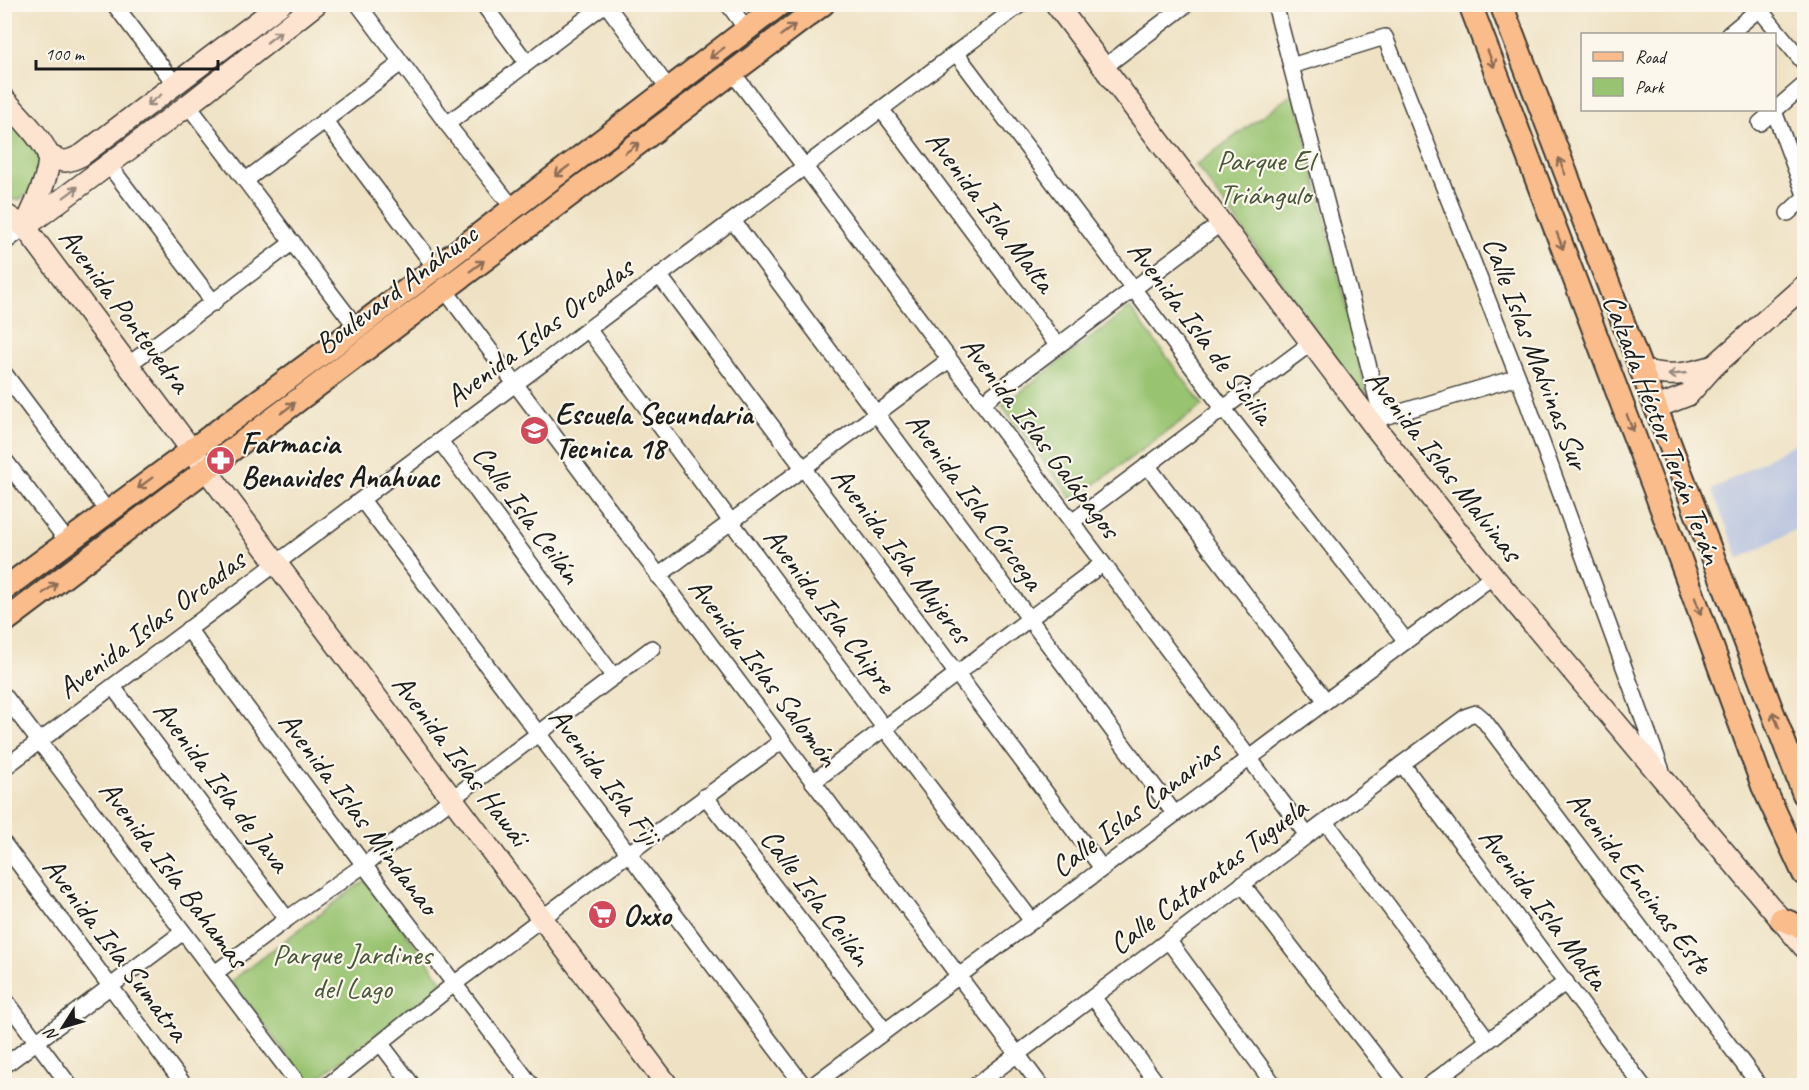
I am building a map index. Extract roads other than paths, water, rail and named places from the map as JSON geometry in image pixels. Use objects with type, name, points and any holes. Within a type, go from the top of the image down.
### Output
[{"type":"main road","name":"Boulevard Anáhuac","points":[[4,590],[357,327],[780,4]]},
{"type":"main road","name":"Boulevard Anáhuac","points":[[4,622],[823,4]]},
{"type":"main road","name":"Calzada Héctor Terán Terán","points":[[1470,4],[1654,488],[1763,786],[1804,873]]},
{"type":"main road","name":"Calzada Héctor Terán Terán","points":[[1501,4],[1804,794]]},
{"type":"main road","points":[[1590,320],[1609,342],[1632,391],[1646,402],[1654,404]]},
{"type":"main road","points":[[1654,488],[1668,492],[1675,501],[1719,574]]},
{"type":"main road","points":[[1781,919],[1804,928]]},
{"type":"street","points":[[114,4],[175,84]]},
{"type":"street","points":[[48,155],[62,162],[82,155],[281,4]]},
{"type":"street","points":[[4,243],[188,105],[316,4]]},
{"type":"street","points":[[358,4],[513,208]]},
{"type":"street","points":[[483,4],[527,63]]},
{"type":"street","points":[[447,124],[606,4],[669,89]]},
{"type":"street","points":[[728,4],[747,30]]},
{"type":"street","name":"Avenida Islas Orcadas","points":[[4,768],[1021,4]]},
{"type":"street","name":"Avenida Islas Malvinas","points":[[1056,4],[1311,343],[1377,420],[1493,576],[1804,947]]},
{"type":"street","points":[[1103,69],[1187,4]]},
{"type":"street","points":[[1275,4],[1377,420],[1518,377]]},
{"type":"street","points":[[1730,33],[1757,7],[1804,63]]},
{"type":"street","name":"Calle Islas Malvinas Sur","points":[[1291,66],[1385,37],[1518,377],[1666,783]]},
{"type":"street","points":[[218,52],[232,70]]},
{"type":"street","name":"Avenida Isla de Sicilia","points":[[956,53],[1223,408],[1406,641]]},
{"type":"street","points":[[246,180],[401,63]]},
{"type":"street","name":"Avenida Islas Galápagos","points":[[732,72],[1306,835]]},
{"type":"street","points":[[1776,109],[1804,85]]},
{"type":"street","points":[[4,99],[42,144],[48,155],[46,176],[25,227]]},
{"type":"street","points":[[188,105],[357,327]]},
{"type":"street","name":"Avenida Isla Malta","points":[[881,109],[1057,345]]},
{"type":"street","points":[[1760,123],[1774,111],[1804,192]]},
{"type":"street","points":[[325,121],[435,267]]},
{"type":"street","points":[[108,164],[214,303]]},
{"type":"street","points":[[1788,213],[1804,198]]},
{"type":"street","name":"Avenida Pontevedra","points":[[4,214],[25,227],[207,469]]},
{"type":"street","name":"Avenida Isla Córcega","points":[[733,221],[1174,813]]},
{"type":"street","points":[[981,403],[1221,223]]},
{"type":"street","points":[[128,364],[214,303],[293,242]]},
{"type":"street","name":"Avenida Isla Mujeres","points":[[659,275],[1102,868]]},
{"type":"street","points":[[1654,404],[1665,404],[1688,395],[1714,366],[1804,286]]},
{"type":"street","name":"Avenida Islas Salomón","points":[[445,290],[1041,1086]]},
{"type":"street","name":"Avenida Isla Chipre","points":[[588,329],[885,729],[1032,921]]},
{"type":"street","points":[[1072,522],[1311,343]]},
{"type":"street","points":[[658,576],[949,360]]},
{"type":"street","points":[[1640,370],[1674,376],[1714,366]]},
{"type":"street","points":[[4,373],[108,512]]},
{"type":"street","name":"Calle Isla Ceilán","points":[[440,441],[614,677]]},
{"type":"street","points":[[4,459],[68,542]]},
{"type":"street","points":[[1147,465],[1326,701]]},
{"type":"street","name":"Avenida Islas Hawái","points":[[207,469],[668,1086]]},
{"type":"street","name":"Avenida Isla Fiji","points":[[362,500],[804,1086]]},
{"type":"street","points":[[813,782],[1030,621],[1102,564]]},
{"type":"street","name":"Calle Islas Canarias","points":[[813,1086],[1493,576]]},
{"type":"street","name":"Avenida Islas Mindanao","points":[[188,629],[364,866],[532,1086]]},
{"type":"street","points":[[215,973],[287,919],[364,866],[652,648]]},
{"type":"street","name":"Avenida Isla de Java","points":[[113,687],[287,919]]},
{"type":"street","name":"Avenida Isla Bahamas","points":[[4,695],[300,1086]]},
{"type":"street","name":"Calle Cataratas Tuguela","points":[[975,1086],[1306,835],[1467,716],[1476,713]]},
{"type":"street","name":"Avenida Encinas Este","points":[[1476,713],[1483,719],[1760,1086]]},
{"type":"street","points":[[327,1086],[454,984],[629,852],[782,741]]},
{"type":"street","name":"Avenida Isla Malta","points":[[1402,764],[1643,1086]]},
{"type":"street","name":"Calle Isla Ceilán","points":[[705,796],[885,1031]]},
{"type":"street","points":[[1326,822],[1488,1040]]},
{"type":"street","name":"Avenida Isla Sumatra","points":[[4,844],[185,1086]]},
{"type":"street","points":[[1242,884],[1399,1086]]},
{"type":"street","points":[[4,1066],[183,932]]},
{"type":"street","points":[[1168,940],[1275,1086]]},
{"type":"street","points":[[1428,1086],[1566,982]]},
{"type":"street","points":[[1093,997],[1159,1086]]},
{"type":"street","points":[[4,998],[70,1086]]},
{"type":"street","points":[[381,1044],[413,1086]]},
{"type":"place","name":"Escuela Secundaria Tecnica 18","points":[[534,431]]},
{"type":"place","name":"Farmacia Benavides Anahuac","points":[[220,460]]},
{"type":"place","name":"Oxxo","points":[[602,915]]},
{"type":"park label","name":"Parque El Triángulo","points":[[1265,178]]},
{"type":"park label","name":"Parque Jardines del Lago","points":[[352,971]]}]
